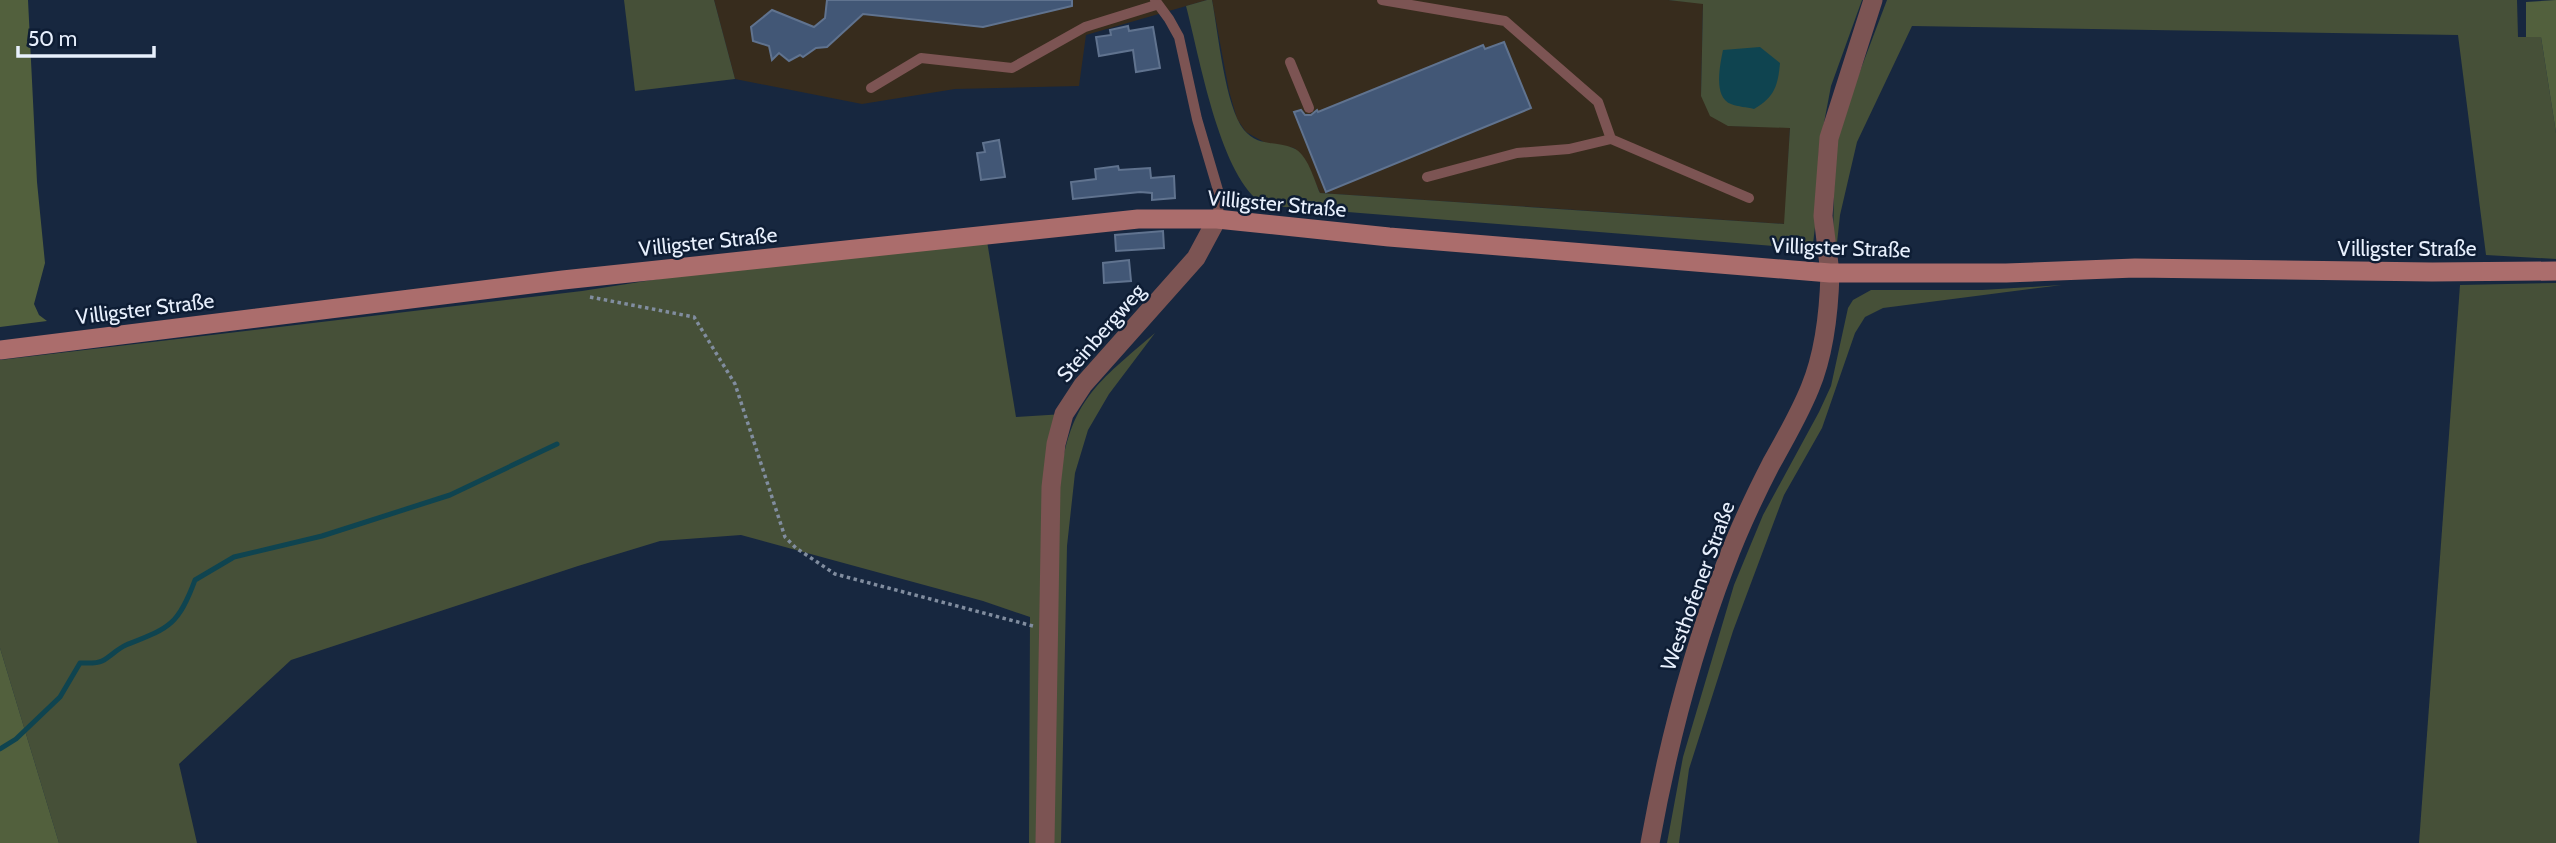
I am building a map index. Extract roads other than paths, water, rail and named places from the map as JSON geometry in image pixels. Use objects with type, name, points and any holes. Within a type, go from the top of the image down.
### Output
[{"type":"main road","name":"Villigster Straße","points":[[0,350],[563,280],[1138,219],[1217,219],[1389,237],[1830,273],[2006,273],[2160,268],[2556,271]]},
{"type":"street","name":"Westhofener Straße","points":[[1650,843],[1664,766],[1724,567],[1746,515],[1811,386],[1823,345],[1829,310],[1830,273],[1823,216],[1829,138],[1873,0]]},
{"type":"street","name":"Steinbergweg","points":[[1045,843],[1051,487],[1056,444],[1064,414],[1083,385],[1196,258],[1217,219]]},
{"type":"lane","points":[[1382,0],[1505,21],[1598,102],[1611,139]]},
{"type":"lane","points":[[871,88],[920,58],[1012,68],[1085,27],[1155,2]]},
{"type":"lane","name":"Steinbergweg","points":[[1155,2],[1179,37],[1197,119],[1220,197],[1217,219]]},
{"type":"lane","points":[[1290,62],[1309,108]]},
{"type":"lane","points":[[1427,177],[1517,153],[1569,149],[1611,139],[1749,198]]},
{"type":"waterway","points":[[0,749],[16,739],[60,697],[80,663],[102,661],[123,647],[162,629],[177,616],[195,580],[234,557],[322,536],[450,495],[557,444]]}]
